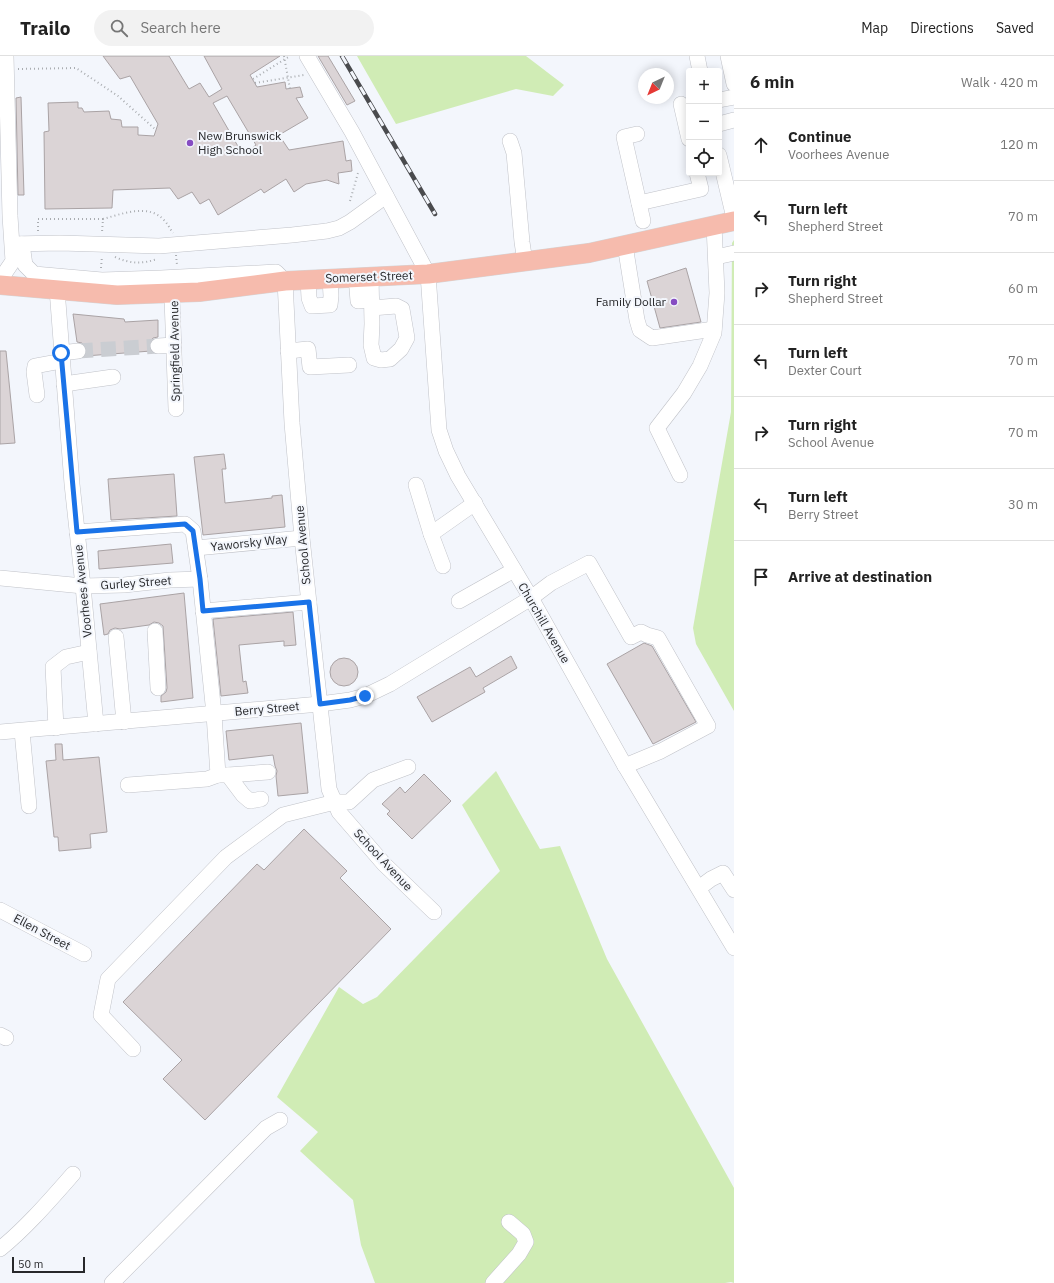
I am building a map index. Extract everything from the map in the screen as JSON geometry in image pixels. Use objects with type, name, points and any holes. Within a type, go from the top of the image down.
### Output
[{"type":"main road","name":"Somerset Street","points":[[0,285],[117,295],[174,294],[285,280],[428,274],[589,253],[734,221]]},
{"type":"street","points":[[307,56],[352,132],[428,274]]},
{"type":"street","points":[[697,56],[699,68]]},
{"type":"street","points":[[728,56],[734,84]]},
{"type":"street","points":[[4,57],[10,216],[17,244],[25,265],[34,274],[102,280],[276,272],[285,280]]},
{"type":"street","points":[[722,99],[734,97]]},
{"type":"street","points":[[681,104],[686,126]]},
{"type":"street","points":[[722,123],[734,120]]},
{"type":"street","points":[[637,134],[624,137],[643,221]]},
{"type":"street","points":[[510,141],[514,153],[525,262]]},
{"type":"street","points":[[722,168],[734,218]]},
{"type":"street","points":[[639,203],[701,189],[698,176]]},
{"type":"street","points":[[17,244],[159,246],[327,231],[339,228],[386,196]]},
{"type":"street","points":[[680,475],[657,428],[688,386],[700,366],[714,333],[718,293],[714,225]]},
{"type":"street","points":[[0,280],[13,261],[17,244]]},
{"type":"street","points":[[625,245],[637,320],[640,330],[652,338],[714,329]]},
{"type":"street","points":[[716,257],[734,253]]},
{"type":"street","name":"Churchill Avenue","points":[[428,274],[439,430],[446,451],[458,476],[514,570],[625,766],[732,940]]},
{"type":"street","points":[[364,277],[358,301],[372,304]]},
{"type":"street","points":[[308,279],[308,298],[312,306],[330,305],[330,278]]},
{"type":"street","name":"School Avenue","points":[[285,280],[292,422],[302,538],[329,789],[339,812],[384,864],[434,912]]},
{"type":"street","name":"Voorhees Avenue","points":[[57,289],[60,310],[59,325],[77,532],[96,724]]},
{"type":"street","name":"Springfield Avenue","points":[[174,294],[172,298],[176,409]]},
{"type":"street","points":[[158,346],[174,345]]},
{"type":"street","points":[[288,351],[308,349],[310,367],[349,365]]},
{"type":"street","points":[[37,394],[34,372],[35,366],[78,351]]},
{"type":"street","points":[[64,384],[113,377]]},
{"type":"street","points":[[416,485],[431,534],[443,566]]},
{"type":"street","points":[[431,534],[475,503]]},
{"type":"street","points":[[77,532],[185,524],[193,531],[200,579],[214,714],[223,775],[250,801],[261,799]]},
{"type":"street","name":"Yaworsky Way","points":[[196,548],[302,538]]},
{"type":"street","name":"Berry Street","points":[[0,732],[320,704],[350,700],[365,696],[390,684],[530,598],[551,583],[590,563],[631,637],[641,632],[658,638],[708,726],[661,751],[625,766]]},
{"type":"street","points":[[459,601],[514,570]]},
{"type":"street","name":"Gurley Street","points":[[0,578],[83,586],[124,585],[170,580],[200,579]]},
{"type":"street","points":[[203,611],[309,602]]},
{"type":"street","points":[[155,631],[158,688]]},
{"type":"street","points":[[116,637],[124,722]]},
{"type":"street","points":[[56,728],[53,667],[66,657],[89,652]]},
{"type":"street","points":[[22,731],[29,806]]},
{"type":"street","points":[[133,1049],[101,1015],[108,979],[226,857],[282,815],[335,802],[349,802],[373,780],[408,767]]},
{"type":"street","points":[[128,785],[207,779],[223,775],[268,772]]},
{"type":"street","points":[[699,888],[729,869],[734,890]]},
{"type":"street","name":"Ellen Street","points":[[0,910],[84,954]]},
{"type":"street","points":[[112,1283],[266,1128],[280,1120]]},
{"type":"street","points":[[0,1249],[40,1211],[73,1174]]},
{"type":"street","points":[[493,1283],[519,1254],[526,1242],[524,1234],[509,1222]]},
{"type":"path","points":[[284,56],[290,89]]},
{"type":"path","points":[[253,79],[290,56]]},
{"type":"path","points":[[18,69],[76,68],[118,96],[156,130]]},
{"type":"path","points":[[255,83],[305,74]]},
{"type":"path","points":[[350,201],[358,173]]},
{"type":"path","points":[[38,236],[38,219],[103,219],[130,211],[152,212],[164,220],[174,235]]},
{"type":"path","points":[[102,238],[103,219]]},
{"type":"path","points":[[101,274],[102,250]]},
{"type":"path","points":[[176,250],[178,272]]},
{"type":"path","points":[[112,255],[122,260],[135,263],[149,262],[161,257]]},
{"type":"green space","points":[[357,56],[526,56],[564,85],[553,96],[516,89],[396,124]]},
{"type":"green space","points":[[734,240],[734,711],[696,644],[693,628],[731,412],[732,243]]},
{"type":"green space","points":[[496,771],[540,849],[560,846],[607,959],[734,1188],[734,1283],[375,1283],[361,1245],[353,1200],[300,1151],[318,1132],[277,1097],[339,987],[363,1004],[377,997],[500,871],[462,805]]},
{"type":"building","points":[[103,56],[169,56],[189,89],[200,83],[209,97],[222,89],[204,56],[280,56],[250,75],[257,87],[285,82],[286,89],[300,87],[303,97],[296,98],[308,118],[279,135],[289,150],[343,141],[346,161],[351,160],[352,171],[338,173],[339,184],[327,180],[306,184],[294,192],[286,179],[264,193],[261,189],[218,215],[209,199],[200,204],[192,192],[178,199],[170,188],[113,190],[112,208],[45,209],[44,132],[49,131],[48,103],[78,102],[78,108],[82,108],[84,112],[109,111],[111,119],[121,120],[122,127],[138,127],[138,135],[154,136],[158,124],[130,76],[120,79]],"holes":[[[227,96],[256,145],[243,155],[213,103]]]},
{"type":"building","points":[[318,56],[328,56],[355,101],[347,105]]},
{"type":"building","points":[[21,97],[24,195],[18,195],[16,98]]},
{"type":"building","name":"Family Dollar","points":[[686,268],[701,322],[660,328],[647,281]]},
{"type":"building","points":[[73,314],[124,319],[125,322],[158,320],[158,337],[153,338],[150,342],[149,346],[151,351],[85,356],[87,350],[85,346],[82,343],[77,342]]},
{"type":"building","points":[[0,351],[6,351],[15,443],[0,444]]},
{"type":"building","points":[[224,454],[226,469],[222,469],[225,503],[272,498],[272,496],[282,495],[285,527],[203,535],[194,457]]},
{"type":"building","points":[[174,474],[177,516],[111,520],[108,479]]},
{"type":"building","points":[[171,544],[173,563],[99,569],[98,551]]},
{"type":"building","points":[[184,593],[193,698],[161,702],[161,696],[166,692],[167,688],[163,626],[154,622],[149,625],[120,629],[115,628],[110,630],[108,634],[104,635],[100,604]]},
{"type":"building","points":[[293,612],[296,645],[284,646],[284,641],[239,645],[243,682],[246,681],[248,693],[221,696],[213,619]]},
{"type":"building","points":[[644,643],[652,646],[696,722],[653,744],[607,664]]},
{"type":"building","points":[[511,656],[517,668],[483,688],[485,692],[432,722],[417,697],[470,667],[476,677]]},
{"type":"building","points":[[344,658],[354,662],[358,672],[354,682],[344,686],[334,682],[330,672],[334,662]]},
{"type":"building","points":[[301,723],[308,793],[278,796],[277,771],[273,755],[229,760],[226,731]]},
{"type":"building","points":[[55,744],[62,744],[63,760],[99,757],[107,832],[90,834],[91,848],[59,851],[58,837],[54,837],[46,761],[56,760]]},
{"type":"building","points":[[424,774],[451,801],[412,839],[387,814],[390,811],[382,804],[400,787],[405,793]]},
{"type":"building","points":[[304,829],[347,871],[340,878],[391,929],[205,1120],[163,1079],[182,1060],[123,1002],[257,864],[264,870]]},
{"type":"tunnel","points":[[78,351],[158,346]]},
{"type":"railway","points":[[342,56],[435,214]]},
{"type":"place","name":"New Brunswick High School","points":[[190,143]]},
{"type":"place","name":"Family Dollar","points":[[674,302]]},
{"type":"route","points":[[61,353],[77,532],[185,524],[193,531],[203,611],[309,602],[320,704],[350,700],[365,696]]}]
